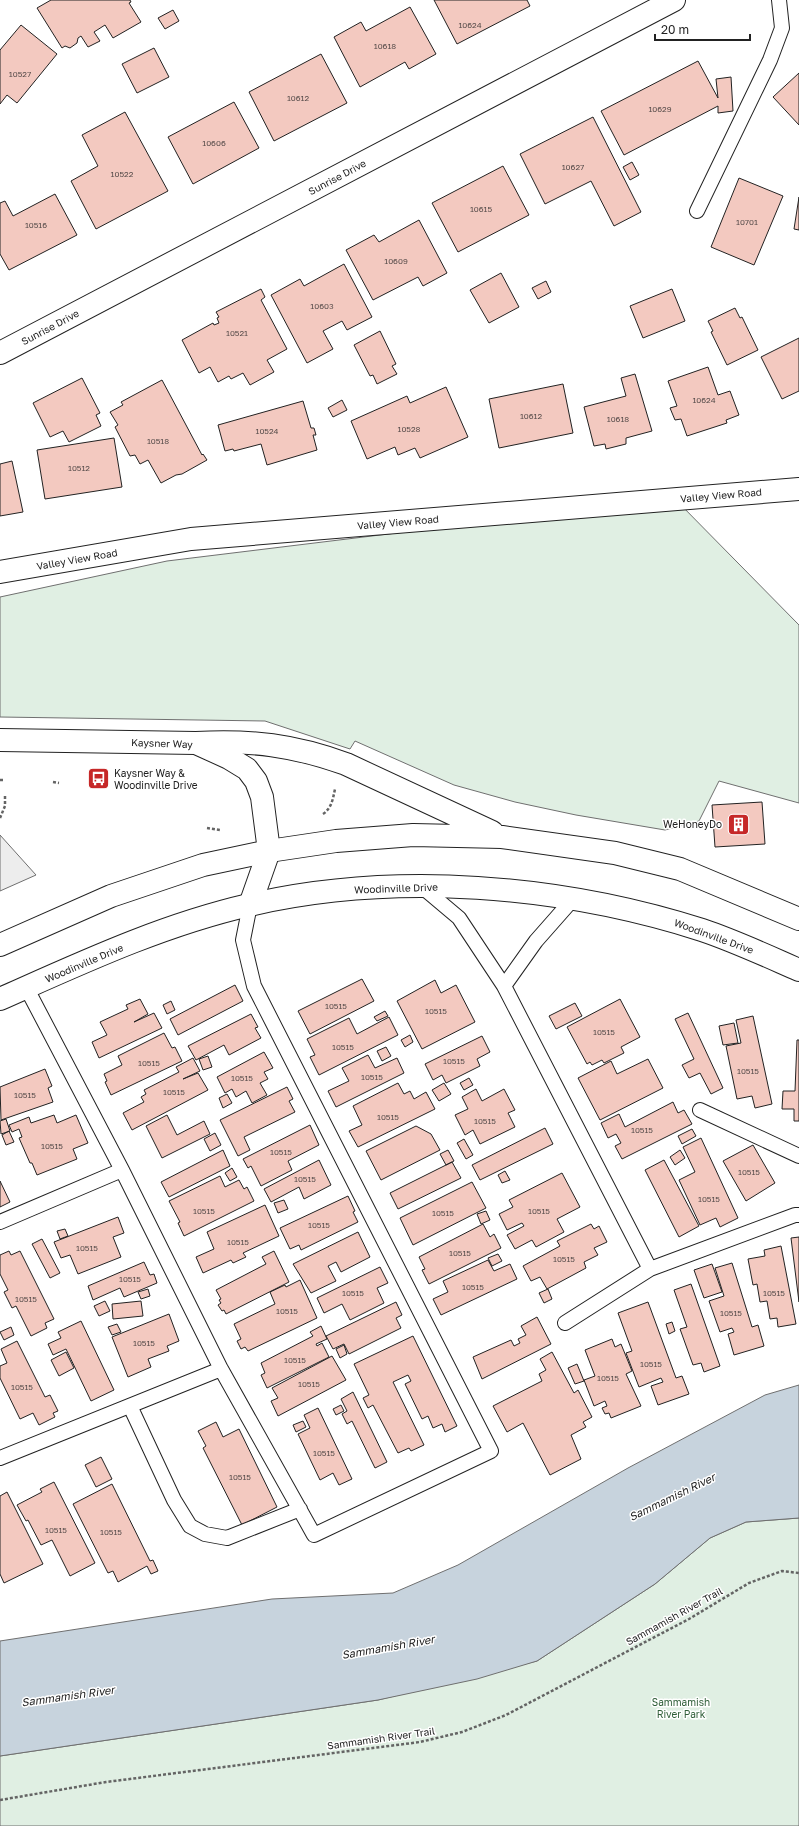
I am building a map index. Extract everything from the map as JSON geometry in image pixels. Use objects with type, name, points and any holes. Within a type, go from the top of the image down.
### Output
[{"type":"main road","name":"Sunrise Drive","points":[[0,353],[674,0]]},
{"type":"main road","name":"Valley View Road","points":[[0,572],[191,539],[799,489]]},
{"type":"main road","name":"Kaysner Way","points":[[0,740],[196,743],[241,765],[256,781],[262,797],[269,851],[250,905]]},
{"type":"main road","points":[[196,743],[264,743],[288,747],[328,757],[502,837]]},
{"type":"main road","points":[[0,945],[111,896],[203,865],[269,851],[336,841],[406,836],[450,835],[502,837],[616,853],[680,869],[799,919]]},
{"type":"main road","name":"Woodinville Drive","points":[[0,999],[147,936],[202,918],[250,905],[308,895],[364,888],[421,886],[480,888],[594,902],[650,915],[705,931],[799,970]]},
{"type":"lane","points":[[697,211],[770,60],[782,28],[779,0]]},
{"type":"lane","points":[[421,886],[459,918],[504,986],[650,1269]]},
{"type":"lane","points":[[504,986],[536,941],[573,899]]},
{"type":"lane","points":[[26,987],[122,1170],[221,1369],[314,1535],[491,1451],[254,986],[242,940],[250,905]]},
{"type":"lane","points":[[700,1110],[799,1156]]},
{"type":"lane","points":[[0,1222],[122,1170]]},
{"type":"lane","points":[[565,1323],[650,1269],[795,1215],[799,1215]]},
{"type":"lane","points":[[0,1458],[221,1369]]},
{"type":"lane","points":[[130,1406],[174,1500],[190,1526],[205,1534],[227,1538],[300,1509]]},
{"type":"path","points":[[53,782],[59,783]]},
{"type":"path","points":[[317,815],[327,811],[337,783]]},
{"type":"path","points":[[0,818],[5,806],[5,796]]},
{"type":"path","points":[[207,828],[220,830]]},
{"type":"path","name":"Sammamish River Trail","points":[[0,1800],[106,1782],[420,1742],[462,1732],[506,1715],[560,1688],[689,1619],[749,1582],[782,1571],[799,1574]]},
{"type":"green space","points":[[675,499],[799,625],[799,803],[719,781],[699,821],[665,830],[576,815],[515,802],[454,785],[355,741],[350,749],[265,721],[0,717],[0,597],[167,561]]},
{"type":"green space","name":"Sammamish River Park","points":[[799,1518],[799,1826],[0,1826],[0,1756],[378,1700],[537,1661],[655,1584],[710,1538],[746,1522]]},
{"type":"shaded area","points":[[0,835],[36,875],[0,891]]},
{"type":"water","name":"Sammamish River","points":[[799,1385],[799,1518],[746,1522],[710,1538],[655,1584],[537,1661],[477,1679],[378,1700],[0,1756],[0,1641],[272,1599],[393,1593],[458,1565],[628,1468],[765,1395]]},
{"type":"building","points":[[51,0],[130,0],[131,2],[129,3],[141,22],[113,38],[105,25],[94,32],[100,41],[88,47],[81,36],[78,38],[77,43],[70,48],[65,46],[62,48],[37,8]]},
{"type":"building","points":[[434,0],[527,0],[530,6],[457,44]]},
{"type":"building","points":[[410,7],[436,54],[409,69],[405,62],[360,87],[334,37],[361,22],[366,31]]},
{"type":"building","points":[[173,10],[179,21],[165,29],[158,18]]},
{"type":"building","points":[[21,25],[57,54],[17,103],[7,95],[0,104],[0,50]]},
{"type":"building","points":[[154,48],[169,77],[137,93],[122,64]]},
{"type":"building","points":[[321,54],[347,103],[274,141],[249,92]]},
{"type":"building","points":[[698,61],[718,98],[716,79],[731,77],[733,111],[718,113],[718,106],[624,155],[601,111]]},
{"type":"building","points":[[799,73],[799,125],[773,97]]},
{"type":"building","points":[[234,102],[259,148],[193,184],[168,137]]},
{"type":"building","points":[[125,112],[168,191],[96,229],[71,181],[98,166],[82,135]]},
{"type":"building","points":[[593,117],[641,212],[614,226],[591,181],[545,204],[520,154]]},
{"type":"building","points":[[632,162],[639,175],[630,180],[623,167]]},
{"type":"building","points":[[503,166],[529,215],[458,252],[432,203]]},
{"type":"building","points":[[739,178],[783,196],[754,265],[711,247]]},
{"type":"building","points":[[55,194],[77,235],[9,270],[0,254],[0,203],[5,201],[13,216]]},
{"type":"building","points":[[799,197],[799,230],[794,229]]},
{"type":"building","points":[[419,220],[447,273],[423,286],[418,277],[373,300],[346,250],[374,235],[379,242]]},
{"type":"building","points":[[344,264],[372,317],[347,330],[342,321],[323,331],[333,349],[307,363],[271,295],[300,279],[304,286]]},
{"type":"building","points":[[501,273],[519,307],[489,323],[470,290]]},
{"type":"building","points":[[546,281],[551,292],[538,299],[532,288]]},
{"type":"building","points":[[261,289],[265,297],[261,300],[287,349],[267,360],[274,372],[250,385],[243,373],[231,379],[229,376],[218,382],[210,367],[199,373],[182,340],[213,323],[214,325],[219,323],[217,318],[219,317],[216,312]]},
{"type":"building","points":[[672,289],[685,321],[643,338],[630,306]]},
{"type":"building","points":[[735,308],[740,318],[742,317],[758,350],[727,365],[711,332],[713,331],[708,321]]},
{"type":"building","points":[[380,331],[396,364],[392,366],[397,374],[377,384],[373,375],[370,376],[354,345]]},
{"type":"building","points":[[799,338],[799,391],[782,399],[761,357]]},
{"type":"building","points":[[708,367],[718,395],[730,391],[739,415],[726,420],[727,423],[687,436],[681,419],[675,420],[670,408],[677,406],[668,381]]},
{"type":"building","points":[[635,374],[652,431],[626,438],[626,444],[606,449],[605,444],[594,446],[584,407],[626,396],[621,378]]},
{"type":"building","points":[[82,378],[100,413],[96,415],[101,426],[69,442],[63,431],[50,437],[33,403]]},
{"type":"building","points":[[162,380],[202,455],[203,454],[207,460],[182,474],[176,475],[161,483],[148,460],[140,464],[135,455],[130,456],[115,427],[118,425],[110,412],[123,405],[121,402]]},
{"type":"building","points":[[563,384],[573,433],[499,448],[489,399]]},
{"type":"building","points":[[446,387],[468,437],[420,458],[415,448],[398,455],[395,447],[367,459],[351,421],[407,396],[410,403]]},
{"type":"building","points":[[342,400],[347,410],[333,417],[328,408]]},
{"type":"building","points":[[303,401],[311,428],[314,428],[316,435],[313,435],[317,450],[267,465],[261,444],[234,451],[233,449],[225,451],[218,425]]},
{"type":"building","points":[[114,438],[122,487],[45,499],[37,450]]},
{"type":"building","points":[[12,461],[23,512],[0,516],[0,464]]},
{"type":"building","name":"WeHoneyDo","points":[[762,802],[765,844],[715,847],[712,805]]},
{"type":"building","points":[[362,979],[374,1001],[310,1034],[298,1011]]},
{"type":"building","points":[[435,980],[441,993],[456,985],[475,1022],[422,1049],[397,1001]]},
{"type":"building","points":[[235,985],[243,1001],[178,1035],[170,1019]]},
{"type":"building","points":[[140,999],[148,1014],[134,1022],[154,1013],[162,1028],[99,1058],[92,1042],[107,1035],[100,1022],[128,1009],[126,1005]]},
{"type":"building","points":[[620,999],[640,1037],[621,1047],[624,1053],[604,1063],[602,1060],[592,1065],[590,1062],[587,1064],[567,1027]]},
{"type":"building","points":[[171,1001],[175,1010],[167,1014],[163,1005]]},
{"type":"building","points":[[575,1003],[582,1016],[556,1029],[549,1016]]},
{"type":"building","points":[[385,1011],[388,1016],[377,1021],[374,1017]]},
{"type":"building","points":[[688,1013],[723,1088],[711,1094],[700,1073],[689,1078],[682,1065],[694,1059],[675,1019]]},
{"type":"building","points":[[251,1014],[258,1027],[255,1028],[261,1038],[229,1055],[224,1045],[196,1060],[188,1046]]},
{"type":"building","points":[[753,1016],[772,1104],[755,1108],[752,1096],[737,1099],[726,1046],[741,1043],[736,1020]]},
{"type":"building","points":[[389,1017],[398,1035],[319,1075],[310,1057],[315,1055],[307,1039],[349,1018],[357,1034]]},
{"type":"building","points":[[734,1023],[738,1043],[723,1045],[719,1026]]},
{"type":"building","points":[[164,1033],[172,1048],[175,1047],[182,1061],[111,1095],[105,1082],[107,1081],[104,1074],[122,1065],[118,1056]]},
{"type":"building","points":[[410,1035],[413,1042],[405,1047],[401,1040]]},
{"type":"building","points":[[482,1036],[490,1052],[477,1059],[480,1066],[446,1083],[442,1075],[433,1080],[425,1064]]},
{"type":"building","points":[[797,1040],[799,1040],[799,1121],[794,1121],[794,1109],[782,1109],[783,1091],[795,1091]]},
{"type":"building","points":[[386,1047],[391,1056],[382,1061],[377,1051]]},
{"type":"building","points":[[264,1052],[273,1068],[264,1072],[268,1079],[260,1083],[267,1095],[252,1103],[246,1091],[236,1097],[232,1089],[225,1093],[217,1077]]},
{"type":"building","points":[[368,1055],[375,1068],[397,1058],[404,1073],[336,1107],[328,1091],[349,1081],[342,1068]]},
{"type":"building","points":[[208,1056],[212,1067],[203,1070],[199,1059]]},
{"type":"building","points":[[193,1058],[200,1071],[183,1079],[198,1073],[208,1090],[132,1130],[123,1113],[144,1102],[141,1097],[146,1094],[144,1090],[179,1072],[176,1067]]},
{"type":"building","points":[[648,1059],[663,1088],[600,1120],[578,1078],[611,1061],[617,1074]]},
{"type":"building","points":[[45,1069],[52,1086],[48,1088],[53,1102],[1,1120],[0,1087]]},
{"type":"building","points":[[469,1078],[473,1085],[464,1090],[460,1083]]},
{"type":"building","points":[[398,1083],[404,1094],[410,1091],[414,1099],[426,1092],[435,1109],[358,1147],[349,1131],[362,1125],[353,1106]]},
{"type":"building","points":[[444,1083],[451,1094],[439,1101],[432,1090]]},
{"type":"building","points":[[287,1087],[293,1099],[289,1101],[295,1112],[244,1137],[250,1150],[238,1156],[220,1120]]},
{"type":"building","points":[[476,1089],[482,1101],[504,1089],[515,1110],[508,1113],[515,1127],[480,1144],[473,1130],[465,1135],[455,1115],[468,1109],[462,1097]]},
{"type":"building","points":[[227,1094],[232,1103],[223,1108],[219,1098]]},
{"type":"building","points":[[673,1102],[678,1113],[684,1110],[692,1124],[622,1159],[615,1146],[621,1143],[616,1134],[608,1138],[601,1123],[619,1114],[625,1127]]},
{"type":"building","points":[[54,1115],[57,1123],[76,1115],[88,1143],[73,1149],[77,1159],[37,1175],[19,1138],[22,1137],[19,1129],[12,1132],[9,1125],[29,1117],[31,1123]]},
{"type":"building","points":[[167,1115],[177,1135],[204,1121],[210,1134],[162,1158],[146,1126]]},
{"type":"building","points":[[6,1119],[10,1131],[1,1134],[0,1121]]},
{"type":"building","points":[[310,1125],[319,1145],[288,1161],[292,1170],[261,1186],[251,1166],[248,1168],[243,1159]]},
{"type":"building","points":[[416,1126],[431,1134],[440,1150],[381,1180],[366,1151]]},
{"type":"building","points":[[545,1128],[553,1144],[480,1180],[472,1165]]},
{"type":"building","points":[[692,1129],[696,1136],[682,1144],[678,1136]]},
{"type":"building","points":[[9,1131],[14,1142],[6,1145],[2,1135]]},
{"type":"building","points":[[215,1133],[221,1145],[210,1151],[204,1139]]},
{"type":"building","points":[[701,1138],[738,1218],[720,1227],[716,1218],[700,1225],[679,1180],[695,1172],[683,1147]]},
{"type":"building","points":[[464,1139],[473,1155],[466,1159],[457,1143]]},
{"type":"building","points":[[753,1145],[775,1183],[746,1201],[723,1161]]},
{"type":"building","points":[[223,1150],[230,1166],[169,1197],[161,1182]]},
{"type":"building","points":[[448,1150],[454,1161],[446,1165],[440,1154]]},
{"type":"building","points":[[680,1150],[685,1158],[675,1165],[670,1157]]},
{"type":"building","points":[[319,1160],[331,1185],[304,1199],[299,1187],[271,1202],[264,1189]]},
{"type":"building","points":[[664,1160],[699,1226],[679,1237],[645,1170]]},
{"type":"building","points":[[452,1162],[461,1178],[398,1209],[390,1193]]},
{"type":"building","points":[[232,1168],[237,1177],[230,1181],[225,1173]]},
{"type":"building","points":[[505,1171],[510,1180],[502,1183],[498,1175]]},
{"type":"building","points":[[562,1173],[580,1207],[557,1219],[564,1232],[536,1247],[532,1240],[515,1249],[507,1235],[524,1226],[522,1223],[507,1230],[499,1214],[513,1207],[509,1200]]},
{"type":"building","points":[[220,1176],[225,1187],[239,1180],[244,1189],[247,1187],[254,1201],[184,1236],[178,1223],[180,1222],[169,1201]]},
{"type":"building","points":[[0,1181],[10,1202],[0,1207]]},
{"type":"building","points":[[472,1182],[486,1208],[413,1245],[400,1218]]},
{"type":"building","points":[[348,1196],[358,1222],[301,1250],[299,1245],[290,1249],[280,1228]]},
{"type":"building","points":[[284,1200],[288,1209],[278,1213],[274,1203]]},
{"type":"building","points":[[265,1205],[279,1236],[243,1253],[246,1257],[233,1263],[231,1260],[203,1273],[196,1257],[214,1249],[207,1232]]},
{"type":"building","points":[[486,1211],[490,1220],[481,1224],[477,1214]]},
{"type":"building","points":[[118,1217],[124,1233],[113,1237],[121,1257],[78,1274],[70,1255],[61,1258],[54,1242]]},
{"type":"building","points":[[483,1224],[490,1237],[494,1234],[501,1248],[429,1284],[422,1270],[425,1269],[419,1257]]},
{"type":"building","points":[[591,1224],[594,1229],[599,1226],[607,1242],[594,1248],[598,1255],[584,1262],[586,1268],[547,1289],[540,1277],[531,1281],[523,1266],[560,1246],[557,1241]]},
{"type":"building","points":[[65,1229],[68,1236],[60,1239],[57,1231]]},
{"type":"building","points":[[358,1232],[370,1257],[341,1272],[336,1262],[328,1266],[336,1281],[311,1293],[293,1264]]},
{"type":"building","points":[[799,1237],[799,1302],[791,1238]]},
{"type":"building","points":[[42,1239],[60,1273],[50,1278],[32,1244]]},
{"type":"building","points":[[781,1246],[796,1324],[778,1327],[777,1318],[770,1319],[767,1301],[760,1302],[757,1284],[753,1285],[748,1259],[765,1256],[764,1250]]},
{"type":"building","points":[[9,1251],[11,1255],[20,1251],[54,1319],[45,1323],[47,1328],[31,1336],[16,1306],[12,1308],[4,1292],[8,1290],[0,1274],[0,1255]]},
{"type":"building","points":[[274,1251],[289,1282],[226,1314],[224,1310],[222,1311],[218,1305],[221,1303],[219,1300],[221,1299],[216,1290],[266,1264],[262,1257]]},
{"type":"building","points":[[498,1254],[502,1261],[492,1266],[488,1258]]},
{"type":"building","points":[[488,1260],[494,1271],[510,1264],[517,1279],[441,1315],[433,1299],[448,1292],[443,1281]]},
{"type":"building","points":[[144,1262],[150,1275],[154,1274],[157,1283],[124,1297],[120,1288],[93,1300],[88,1286]]},
{"type":"building","points":[[732,1263],[752,1327],[758,1325],[764,1346],[734,1355],[728,1334],[734,1332],[732,1328],[720,1332],[709,1301],[724,1296],[715,1268]]},
{"type":"building","points":[[712,1264],[722,1292],[704,1298],[694,1270]]},
{"type":"building","points":[[380,1267],[388,1283],[377,1288],[384,1303],[350,1320],[342,1304],[324,1313],[317,1298]]},
{"type":"building","points":[[300,1280],[317,1318],[248,1351],[245,1347],[241,1349],[237,1341],[241,1339],[234,1324],[275,1304],[270,1292],[285,1285],[286,1287]]},
{"type":"building","points":[[691,1284],[720,1366],[704,1372],[701,1363],[693,1365],[680,1329],[687,1327],[674,1290]]},
{"type":"building","points":[[148,1289],[150,1296],[141,1299],[138,1292]]},
{"type":"building","points":[[548,1289],[552,1299],[544,1303],[539,1293]]},
{"type":"building","points":[[105,1301],[110,1311],[99,1316],[94,1306]]},
{"type":"building","points":[[141,1301],[143,1316],[113,1319],[112,1304]]},
{"type":"building","points":[[396,1302],[402,1315],[396,1318],[401,1328],[349,1354],[344,1344],[333,1349],[326,1336]]},
{"type":"building","points":[[648,1302],[676,1378],[682,1376],[689,1394],[658,1405],[651,1386],[663,1382],[661,1378],[639,1387],[626,1353],[632,1351],[618,1313]]},
{"type":"building","points":[[169,1314],[179,1341],[167,1346],[169,1351],[148,1359],[151,1367],[128,1377],[112,1337]]},
{"type":"building","points":[[537,1317],[551,1344],[482,1379],[473,1357],[511,1340],[514,1346],[520,1343],[518,1339],[526,1335],[521,1326]]},
{"type":"building","points":[[81,1321],[114,1390],[91,1401],[66,1349],[53,1355],[48,1344],[61,1338],[58,1332]]},
{"type":"building","points":[[672,1322],[675,1331],[669,1334],[666,1324]]},
{"type":"building","points":[[117,1324],[121,1332],[112,1335],[108,1327]]},
{"type":"building","points":[[321,1326],[327,1339],[316,1344],[317,1346],[322,1343],[329,1357],[267,1388],[261,1375],[265,1373],[261,1363],[313,1336],[310,1332]]},
{"type":"building","points":[[11,1327],[14,1335],[4,1340],[0,1332]]},
{"type":"building","points":[[413,1336],[457,1426],[445,1432],[442,1424],[433,1428],[428,1416],[422,1419],[405,1384],[411,1381],[408,1375],[393,1382],[424,1445],[411,1451],[409,1448],[398,1453],[373,1405],[368,1408],[363,1398],[369,1395],[354,1364]]},
{"type":"building","points":[[612,1339],[615,1347],[621,1344],[632,1371],[626,1374],[641,1406],[611,1418],[609,1413],[605,1414],[602,1408],[607,1406],[605,1401],[594,1406],[584,1380],[595,1376],[585,1350]]},
{"type":"building","points":[[17,1341],[45,1397],[50,1395],[58,1411],[53,1413],[55,1417],[39,1425],[33,1413],[20,1419],[0,1378],[0,1366],[7,1363],[1,1349]]},
{"type":"building","points":[[344,1345],[347,1354],[340,1358],[336,1349]]},
{"type":"building","points":[[66,1352],[74,1368],[59,1376],[51,1360]]},
{"type":"building","points":[[552,1352],[574,1393],[578,1390],[592,1417],[583,1422],[586,1427],[571,1435],[581,1459],[550,1475],[523,1423],[507,1432],[493,1406],[542,1381],[539,1374],[546,1370],[540,1359]]},
{"type":"building","points":[[332,1356],[346,1380],[278,1416],[271,1401],[278,1398],[272,1388]]},
{"type":"building","points":[[577,1364],[584,1381],[575,1384],[568,1368]]},
{"type":"building","points":[[353,1392],[387,1462],[375,1468],[352,1421],[347,1424],[342,1414],[347,1411],[341,1399]]},
{"type":"building","points":[[341,1405],[344,1411],[336,1415],[333,1409]]},
{"type":"building","points":[[318,1408],[352,1479],[339,1485],[333,1473],[320,1480],[298,1434],[310,1428],[304,1415]]},
{"type":"building","points":[[303,1421],[306,1427],[296,1432],[293,1425]]},
{"type":"building","points":[[216,1422],[223,1437],[239,1429],[277,1507],[242,1525],[203,1448],[206,1446],[198,1431]]},
{"type":"building","points":[[101,1457],[112,1479],[96,1487],[85,1465]]},
{"type":"building","points":[[54,1482],[95,1563],[70,1576],[52,1540],[41,1545],[28,1520],[26,1521],[17,1505],[42,1492],[40,1489]]},
{"type":"building","points":[[112,1484],[150,1561],[153,1560],[158,1571],[151,1574],[147,1566],[118,1582],[113,1571],[108,1573],[73,1504]]},
{"type":"building","points":[[7,1492],[43,1564],[4,1583],[0,1574],[0,1496]]},
{"type":"place","name":"Kaysner Way & Woodinville Drive","points":[[98,779]]},
{"type":"place","name":"WeHoneyDo","points":[[738,824]]}]
